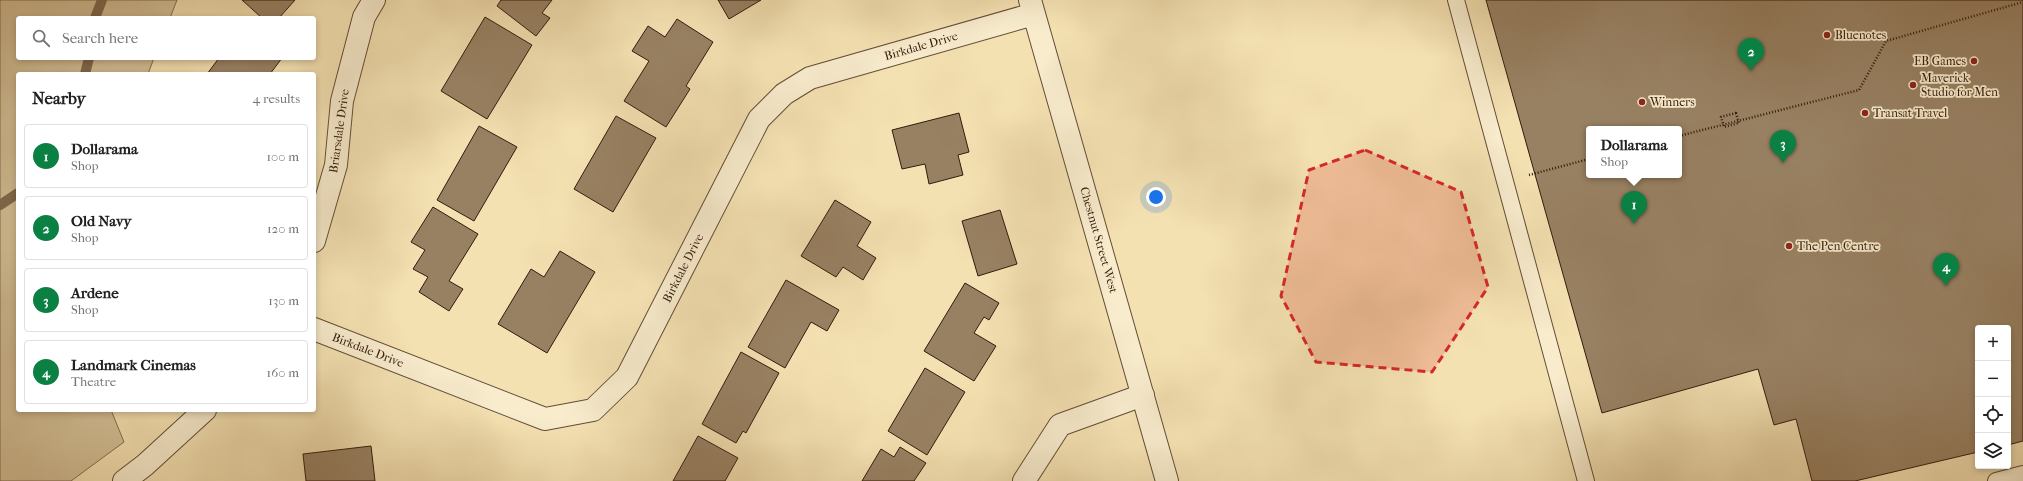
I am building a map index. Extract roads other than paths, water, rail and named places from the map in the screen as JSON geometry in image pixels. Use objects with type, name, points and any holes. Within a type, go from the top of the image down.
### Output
[{"type":"street","name":"Briarsdale Drive","points":[[316,234],[336,165],[342,101],[364,17],[374,0]]},
{"type":"street","name":"Birkdale Drive","points":[[316,330],[545,419],[593,410],[627,377],[760,119],[784,94],[810,78],[1032,7]]},
{"type":"street","name":"Chestnut Street West","points":[[1032,7],[1167,481]]},
{"type":"street","points":[[1024,481],[1060,425],[1143,395]]},
{"type":"street","points":[[124,481],[148,473],[203,412]]},
{"type":"lane","points":[[1456,0],[1586,481]]},
{"type":"lane","points":[[1996,481],[2023,474]]},
{"type":"waterway","points":[[96,16],[102,0]]},
{"type":"waterway","points":[[86,72],[88,60]]},
{"type":"waterway","points":[[0,205],[16,194]]},
{"type":"place","name":"Bluenotes","points":[[1827,35]]},
{"type":"place","name":"EB Games","points":[[1974,61]]},
{"type":"place","name":"Old Navy","points":[[1751,71]]},
{"type":"place","name":"Maverick Studio for Men","points":[[1913,85]]},
{"type":"place","name":"Winners","points":[[1642,102]]},
{"type":"place","name":"Transat Travel","points":[[1865,113]]},
{"type":"place","name":"Ardene","points":[[1783,163]]},
{"type":"place","name":"Dollarama","points":[[1634,224]]},
{"type":"place","name":"The Pen Centre","points":[[1789,246]]},
{"type":"place","name":"Landmark Cinemas","points":[[1946,286]]}]
